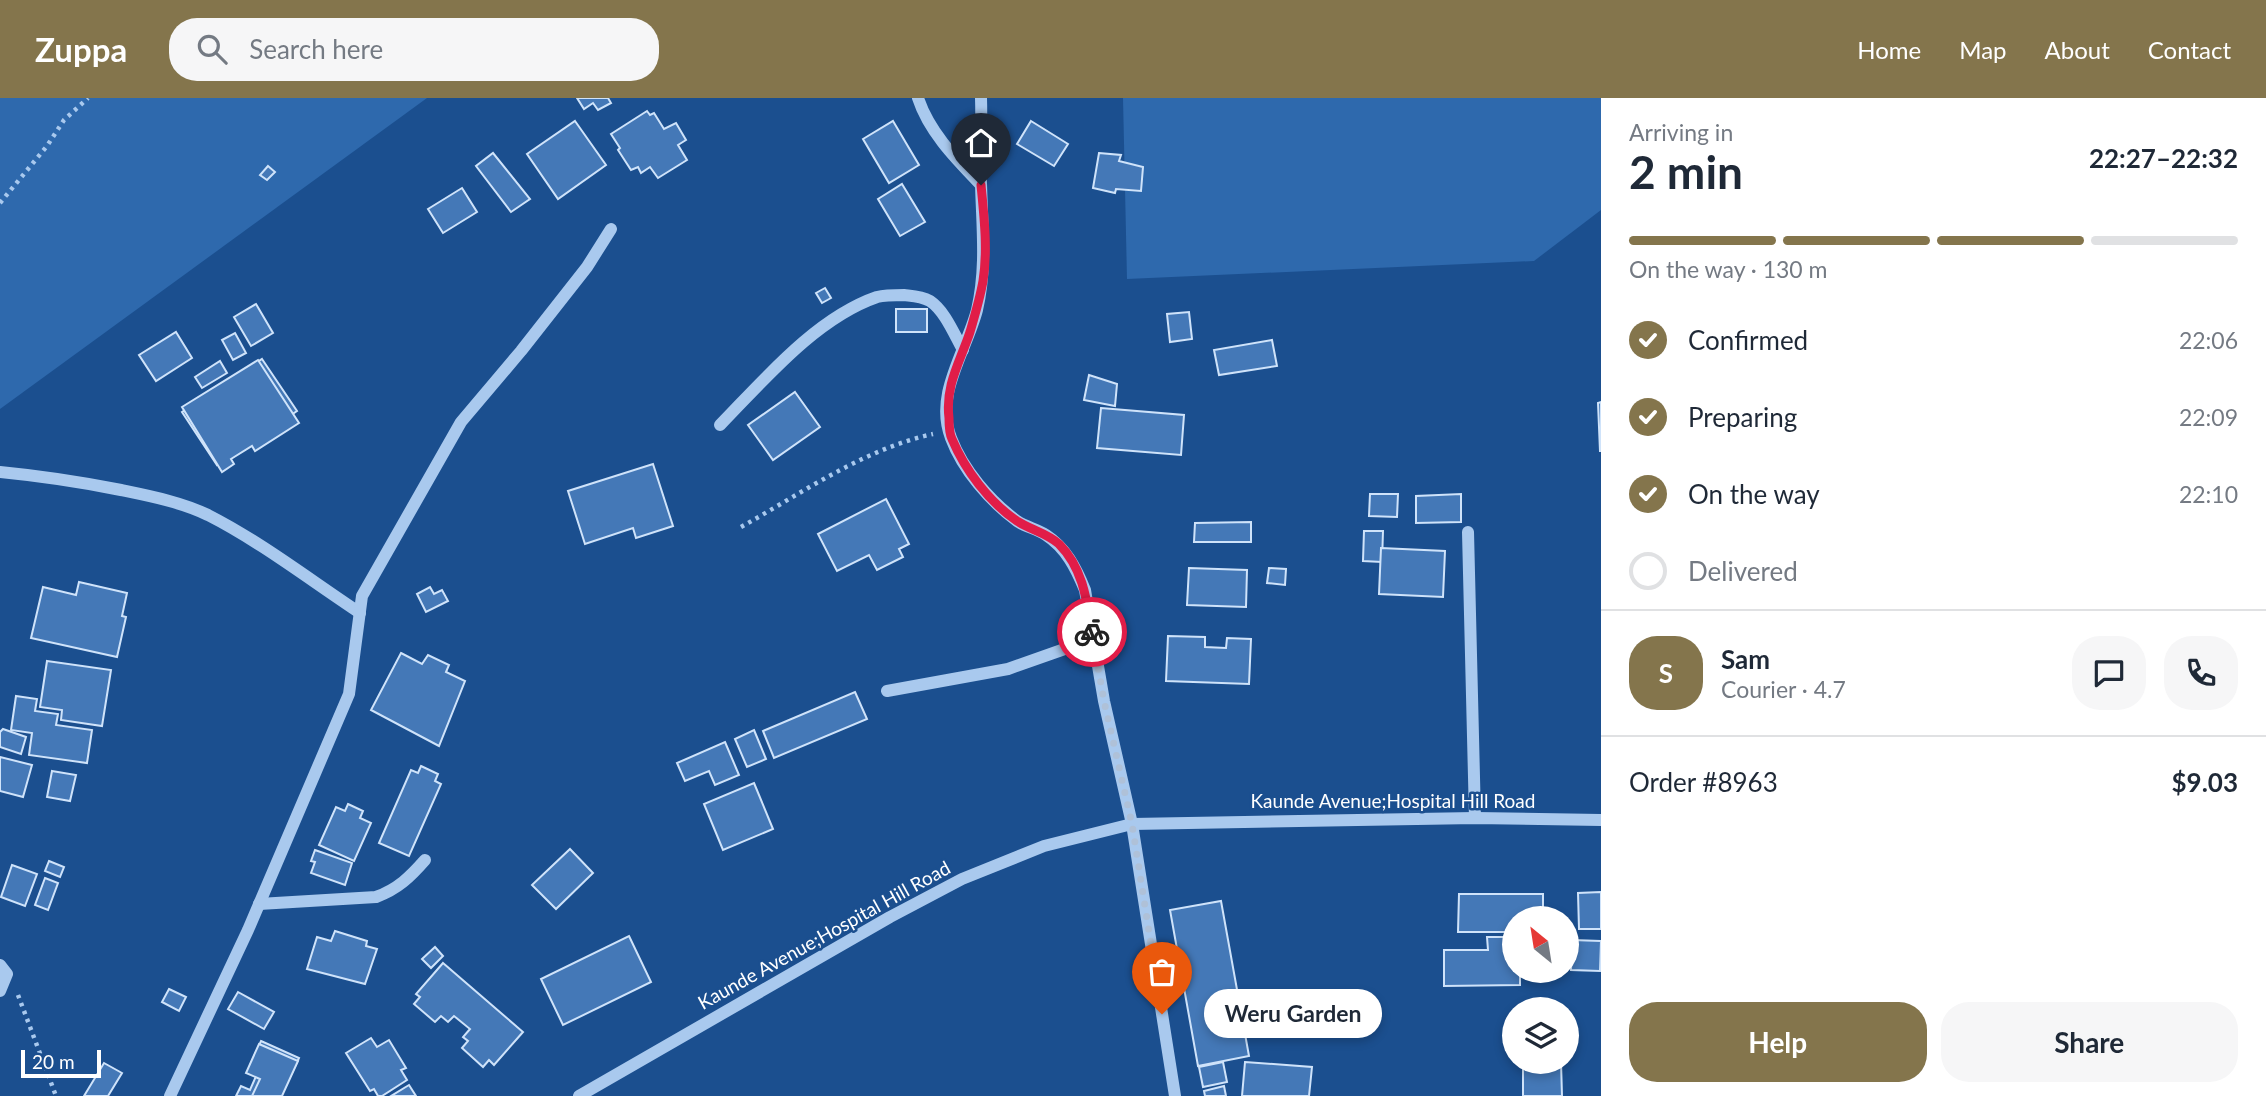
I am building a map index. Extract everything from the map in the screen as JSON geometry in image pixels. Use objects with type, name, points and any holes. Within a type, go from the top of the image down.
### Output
[{"type":"street","points":[[918,98],[924,117],[958,161],[981,185]]},
{"type":"street","points":[[981,98],[983,277],[976,311],[948,394],[951,437],[975,480],[999,506],[1019,522],[1044,533],[1060,545],[1072,561],[1085,590],[1104,701],[1132,824],[1175,1096]]},
{"type":"street","points":[[170,1096],[259,904],[349,694],[362,596],[461,422],[587,267],[611,229]]},
{"type":"street","points":[[720,425],[794,351],[818,331],[856,307],[880,296],[918,296],[928,300],[940,312],[962,350]]},
{"type":"street","points":[[0,472],[48,476],[98,485],[166,500],[197,510],[239,533],[360,613]]},
{"type":"street","points":[[1468,532],[1475,818]]},
{"type":"street","points":[[887,691],[1008,669],[1093,639]]},
{"type":"street","name":"Kaunde Avenue;Hospital Hill Road","points":[[579,1096],[890,916],[962,879],[1044,846],[1132,824],[1475,818],[1601,820]]},
{"type":"street","points":[[259,904],[376,897],[391,892],[406,882],[425,860]]},
{"type":"street","points":[[0,991],[4,969]]},
{"type":"path","points":[[0,203],[47,146],[64,120],[88,98]]},
{"type":"path","points":[[741,527],[869,456],[908,440],[934,434],[951,437]]},
{"type":"path","points":[[4,969],[18,996],[56,1096]]},
{"type":"shaded area","points":[[0,98],[427,98],[0,409]]},
{"type":"shaded area","points":[[1123,98],[1601,98],[1601,210],[1534,261],[1127,279]]},
{"type":"building","points":[[577,98],[608,98],[611,103],[598,110],[593,103],[584,109]]},
{"type":"building","points":[[647,111],[650,115],[654,113],[664,129],[676,123],[686,140],[678,145],[687,160],[658,178],[650,167],[641,173],[638,167],[631,170],[611,134]]},
{"type":"building","points":[[575,121],[606,165],[558,199],[527,154]]},
{"type":"building","points":[[893,121],[919,165],[889,183],[863,139]]},
{"type":"building","points":[[1031,121],[1068,144],[1054,166],[1017,144]]},
{"type":"building","points":[[493,153],[530,199],[511,212],[476,166]]},
{"type":"building","points":[[1099,153],[1121,155],[1119,161],[1143,167],[1141,191],[1116,189],[1115,193],[1093,188]]},
{"type":"building","points":[[268,166],[275,172],[267,180],[260,175]]},
{"type":"building","points":[[902,184],[925,222],[900,236],[878,199]]},
{"type":"building","points":[[462,188],[477,212],[443,233],[428,209]]},
{"type":"building","points":[[825,288],[831,298],[822,303],[816,293]]},
{"type":"building","points":[[256,304],[273,333],[251,346],[234,317]]},
{"type":"building","points":[[896,309],[927,309],[927,332],[896,332]]},
{"type":"building","points":[[1189,312],[1192,339],[1170,342],[1167,314]]},
{"type":"building","points":[[176,332],[192,358],[156,381],[139,355]]},
{"type":"building","points":[[235,333],[246,353],[233,360],[222,340]]},
{"type":"building","points":[[1272,340],[1277,366],[1219,375],[1214,350]]},
{"type":"building","points":[[262,359],[297,411],[217,465],[182,412]]},
{"type":"building","points":[[258,360],[299,423],[255,451],[252,446],[231,459],[234,464],[222,472],[182,407]]},
{"type":"building","points":[[220,361],[227,373],[202,388],[195,377]]},
{"type":"building","points":[[1089,375],[1117,384],[1115,406],[1084,400]]},
{"type":"building","points":[[795,392],[820,427],[773,460],[748,425]]},
{"type":"building","points":[[1601,402],[1601,451],[1600,451],[1598,403]]},
{"type":"building","points":[[1101,408],[1184,415],[1181,455],[1097,448]]},
{"type":"building","points":[[653,464],[673,526],[636,538],[633,528],[585,544],[568,491]]},
{"type":"building","points":[[1370,494],[1398,494],[1397,517],[1369,516]]},
{"type":"building","points":[[1461,494],[1461,522],[1416,523],[1416,496]]},
{"type":"building","points":[[886,499],[909,544],[899,549],[903,557],[877,570],[869,555],[837,571],[818,534]]},
{"type":"building","points":[[1251,522],[1251,542],[1194,542],[1195,523]]},
{"type":"building","points":[[1364,531],[1383,531],[1382,562],[1363,561]]},
{"type":"building","points":[[1381,548],[1445,551],[1443,597],[1379,594]]},
{"type":"building","points":[[1189,568],[1247,570],[1246,607],[1187,605]]},
{"type":"building","points":[[1269,568],[1286,569],[1285,585],[1267,583]]},
{"type":"building","points":[[79,582],[127,593],[122,616],[126,617],[117,657],[31,638],[43,587],[76,595]]},
{"type":"building","points":[[430,587],[434,594],[442,590],[448,601],[426,612],[417,594]]},
{"type":"building","points":[[1168,636],[1205,637],[1205,647],[1226,648],[1227,638],[1251,639],[1249,684],[1166,681]]},
{"type":"building","points":[[401,653],[422,664],[428,655],[449,665],[446,672],[465,681],[439,746],[371,710]]},
{"type":"building","points":[[47,661],[111,670],[102,726],[61,720],[62,710],[40,707]]},
{"type":"building","points":[[855,692],[867,719],[774,758],[763,731]]},
{"type":"building","points":[[16,696],[37,699],[35,711],[58,714],[56,725],[92,730],[87,763],[29,755],[32,733],[11,730]]},
{"type":"building","points":[[3,729],[26,737],[21,754],[0,747],[0,732]]},
{"type":"building","points":[[754,730],[766,759],[747,767],[735,739]]},
{"type":"building","points":[[725,742],[739,775],[715,785],[709,771],[685,781],[677,763]]},
{"type":"building","points":[[0,757],[32,765],[23,797],[0,791]]},
{"type":"building","points":[[421,766],[438,774],[435,781],[441,784],[409,856],[379,843],[411,770],[418,773]]},
{"type":"building","points":[[52,771],[76,775],[70,801],[47,797]]},
{"type":"building","points":[[754,783],[773,829],[723,850],[704,804]]},
{"type":"building","points":[[348,804],[363,811],[360,818],[371,823],[354,861],[319,845],[336,807],[345,811]]},
{"type":"building","points":[[570,849],[593,873],[556,909],[532,885]]},
{"type":"building","points":[[315,850],[352,863],[345,885],[311,873]]},
{"type":"building","points":[[49,861],[64,867],[60,877],[45,871]]},
{"type":"building","points":[[12,865],[37,874],[25,906],[1,897]]},
{"type":"building","points":[[45,878],[58,883],[48,910],[35,905]]},
{"type":"building","points":[[1601,892],[1601,929],[1579,929],[1578,893]]},
{"type":"building","points":[[1459,894],[1543,894],[1543,906],[1502,906],[1502,932],[1458,932]]},
{"type":"building","points":[[1221,901],[1249,1056],[1198,1066],[1170,910]]},
{"type":"building","points":[[335,931],[367,941],[366,946],[377,949],[365,984],[307,969],[317,937],[331,941]]},
{"type":"building","points":[[629,936],[651,982],[563,1025],[541,979]]},
{"type":"building","points":[[1487,937],[1502,937],[1502,984],[1520,985],[1444,986],[1444,950],[1488,950]]},
{"type":"building","points":[[1579,940],[1601,941],[1600,971],[1579,970]]},
{"type":"building","points":[[435,947],[443,956],[431,968],[422,959]]},
{"type":"building","points":[[443,963],[523,1032],[494,1065],[489,1060],[483,1067],[462,1048],[468,1041],[463,1037],[470,1029],[454,1016],[448,1022],[441,1016],[435,1022],[414,1004],[420,997],[416,994]]},
{"type":"building","points":[[169,989],[186,997],[179,1011],[162,1002]]},
{"type":"building","points":[[238,992],[274,1012],[264,1029],[228,1009]]},
{"type":"building","points":[[371,1038],[377,1047],[389,1040],[406,1068],[401,1070],[407,1080],[382,1096],[378,1096],[374,1089],[370,1091],[346,1053]]},
{"type":"building","points":[[261,1041],[299,1058],[281,1096],[236,1096],[241,1086],[250,1090],[260,1067],[251,1063]]},
{"type":"building","points":[[259,1044],[298,1061],[282,1096],[252,1096],[260,1079],[246,1073]]},
{"type":"building","points":[[1223,1062],[1227,1082],[1203,1087],[1199,1067]]},
{"type":"building","points":[[1245,1062],[1312,1067],[1309,1096],[1242,1096]]},
{"type":"building","points":[[104,1063],[122,1073],[108,1096],[84,1096]]},
{"type":"building","points":[[1523,1074],[1561,1074],[1562,1096],[1523,1096]]},
{"type":"building","points":[[409,1085],[416,1096],[391,1096]]},
{"type":"building","points":[[1224,1086],[1226,1096],[1205,1096],[1204,1091]]},
{"type":"way so far","points":[[1092,632],[1104,701],[1132,824],[1162,1014]]},
{"type":"place","name":"Weru Garden","points":[[1162,1014]]},
{"type":"route","points":[[981,185],[983,277],[969,335],[951,379],[948,394],[951,437],[975,480],[999,506],[1019,522],[1044,533],[1060,545],[1072,561],[1085,590],[1092,632]]}]
